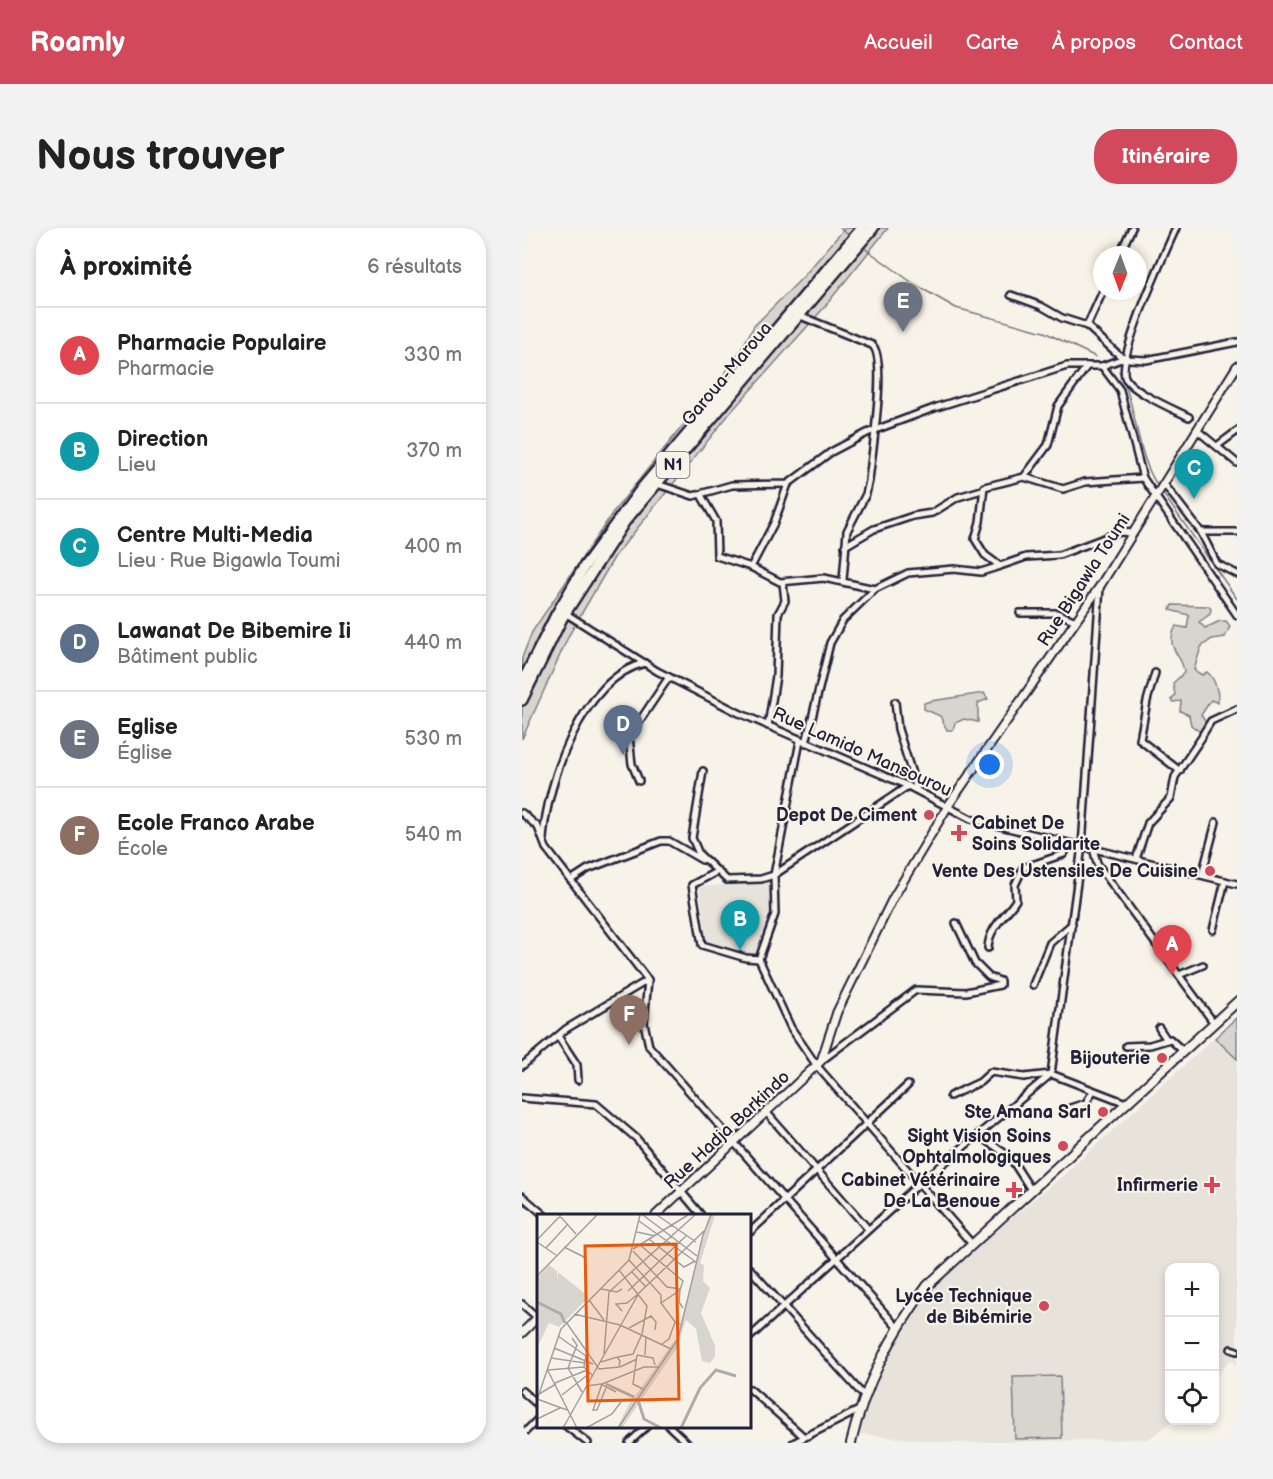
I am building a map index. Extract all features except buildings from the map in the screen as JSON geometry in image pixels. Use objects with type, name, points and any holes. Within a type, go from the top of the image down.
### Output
[{"type":"highway","name":"Garoua-Maroua","points":[[522,700],[565,614],[625,521],[798,315],[862,233],[873,228]]},
{"type":"highway","name":"Garoua-Maroua","points":[[522,683],[556,615],[584,567],[642,488],[852,248]]},
{"type":"main road","points":[[851,1443],[863,1395],[897,1326],[927,1286],[1237,1002]]},
{"type":"street","points":[[1123,246],[1132,228]]},
{"type":"street","points":[[1176,228],[1124,358],[1122,371],[1131,384],[1189,417]]},
{"type":"street","points":[[1011,296],[1087,326],[1124,358]]},
{"type":"street","points":[[1087,326],[1099,300]]},
{"type":"street","points":[[798,315],[877,349],[878,392],[866,494],[847,531],[843,580]]},
{"type":"street","points":[[751,567],[774,523],[788,484],[831,452],[875,431],[937,407],[1075,364],[1102,366],[1124,358],[1146,360],[1237,342]]},
{"type":"street","points":[[1024,477],[1048,445],[1058,406],[1086,366]]},
{"type":"street","points":[[1102,366],[1120,390],[1143,478],[1237,615]]},
{"type":"street","name":"Rue Bigawla Toumi","points":[[819,1063],[837,1012],[892,898],[948,806],[1100,586],[1237,366]]},
{"type":"street","points":[[1216,446],[1237,430]]},
{"type":"street","points":[[1198,431],[1237,463]]},
{"type":"street","points":[[844,546],[874,529],[913,516],[932,513],[958,497],[982,490],[984,487],[1024,477],[1063,489],[1085,482],[1143,478]]},
{"type":"street","points":[[657,484],[670,491],[693,496],[732,485],[788,484]]},
{"type":"street","points":[[1163,486],[1201,531],[1218,564],[1237,574]]},
{"type":"street","points":[[982,490],[982,510],[975,538],[986,555],[1000,566]]},
{"type":"street","points":[[701,495],[716,521],[716,555],[751,567],[783,583],[821,578],[843,580],[875,589]]},
{"type":"street","points":[[1201,531],[1237,532]]},
{"type":"street","points":[[972,1244],[866,1123],[791,1028],[759,959],[775,914],[774,875],[803,742],[830,643],[843,620],[875,589],[908,573],[954,569],[981,572],[1026,558],[1059,555],[1120,532],[1133,533]]},
{"type":"street","points":[[768,726],[776,676],[779,610],[785,601],[783,583]]},
{"type":"street","points":[[752,1335],[920,1183],[1051,1074],[1082,846],[1100,586]]},
{"type":"street","points":[[1020,613],[1057,613],[1076,621]]},
{"type":"street","name":"Rue Lamido Mansourou","points":[[565,614],[669,677],[803,742],[917,790],[971,819],[1237,884]]},
{"type":"street","points":[[543,840],[545,812],[552,784],[590,703],[604,685],[634,666],[645,663]]},
{"type":"street","points":[[1155,673],[1140,740],[1180,771]]},
{"type":"street","points":[[639,781],[632,764],[629,737],[669,677]]},
{"type":"street","points":[[895,702],[897,723],[917,790]]},
{"type":"street","points":[[1136,859],[1142,833],[1153,814],[1171,798],[1175,777],[1211,721],[1237,709]]},
{"type":"street","points":[[703,771],[692,838],[694,848],[716,872],[727,880],[735,881],[761,879],[774,875],[908,786]]},
{"type":"street","points":[[522,813],[538,827],[543,840],[571,880],[648,980],[644,1023],[646,1042],[897,1326]]},
{"type":"street","points":[[1202,876],[1216,822]]},
{"type":"street","points":[[571,880],[588,869],[661,841],[669,841],[711,864]]},
{"type":"street","points":[[988,948],[988,938],[1016,900],[1015,885],[1023,868],[1064,854],[1069,844]]},
{"type":"street","points":[[1093,848],[1097,863],[1214,1023]]},
{"type":"street","points":[[716,872],[692,885],[702,945],[746,958],[759,959]]},
{"type":"street","points":[[1213,930],[1225,881]]},
{"type":"street","points":[[819,1063],[916,990],[966,992],[1000,985],[1000,981],[989,977],[975,963],[956,923]]},
{"type":"street","points":[[1033,985],[1050,943],[1072,924]]},
{"type":"street","points":[[1179,975],[1203,965]]},
{"type":"street","points":[[522,1066],[558,1036],[648,980]]},
{"type":"street","points":[[1160,1028],[1167,1040]]},
{"type":"street","points":[[558,1036],[577,1065],[578,1080]]},
{"type":"street","points":[[1126,1046],[1150,1045],[1174,1040],[1184,1050]]},
{"type":"street","name":"Rue Hadja Barkindo","points":[[657,1214],[819,1063]]},
{"type":"street","points":[[950,1096],[980,1082],[991,1072],[1024,1077],[1051,1074],[1126,1103]]},
{"type":"street","points":[[752,1230],[908,1085]]},
{"type":"street","points":[[1064,1110],[1086,1103],[1093,1091]]},
{"type":"street","points":[[522,1098],[596,1104],[636,1138],[700,1214]]},
{"type":"street","points":[[767,1113],[868,1229]]},
{"type":"street","points":[[979,1135],[1010,1157],[1031,1190]]},
{"type":"street","points":[[522,1196],[543,1214]]},
{"type":"street","points":[[752,1271],[863,1395]]},
{"type":"street","points":[[522,1304],[537,1317]]},
{"type":"street","points":[[522,1333],[537,1319]]},
{"type":"street","points":[[522,1391],[537,1404]]},
{"type":"street","points":[[752,1391],[803,1436]]},
{"type":"street","points":[[793,1443],[859,1410]]},
{"type":"street","points":[[522,1435],[537,1420]]},
{"type":"street","points":[[569,1428],[588,1443]]},
{"type":"street","points":[[629,1443],[645,1428]]},
{"type":"street","points":[[671,1428],[687,1443]]},
{"type":"shaded area","points":[[845,228],[888,228],[822,310],[730,413],[615,556],[569,635],[522,739],[522,658],[532,632],[614,511],[734,362],[754,326],[803,277]]},
{"type":"shaded area","points":[[1172,605],[1208,606],[1211,609],[1210,614],[1199,622],[1205,628],[1220,621],[1226,621],[1230,626],[1225,637],[1212,639],[1201,647],[1194,670],[1202,675],[1207,672],[1210,675],[1218,695],[1218,703],[1211,700],[1201,715],[1207,724],[1199,731],[1191,725],[1189,715],[1180,711],[1181,701],[1171,700],[1175,695],[1173,683],[1184,673],[1173,646],[1173,634],[1176,626],[1187,628],[1189,615],[1170,610]]},
{"type":"shaded area","points":[[984,693],[988,699],[978,703],[978,722],[964,719],[955,723],[953,730],[947,730],[940,716],[924,709],[924,703],[931,701]]},
{"type":"shaded area","points":[[772,881],[773,913],[762,950],[752,959],[708,947],[699,887]]},
{"type":"shaded area","name":"Lycée Technique de Bibémirie","points":[[1237,1017],[1237,1366],[1231,1360],[1219,1373],[1219,1263],[1165,1263],[1165,1425],[1167,1425],[1149,1439],[950,1443],[860,1434],[863,1419],[892,1346],[934,1286],[991,1234],[1059,1179]]},
{"type":"shaded area","points":[[1237,1017],[1237,1059],[1215,1038]]},
{"type":"shaded area","points":[[1060,1376],[1062,1438],[1015,1439],[1013,1377]]},
{"type":"waterway","points":[[840,228],[850,236]]},
{"type":"waterway","points":[[863,247],[914,284],[956,308],[1044,332],[1096,357]]},
{"type":"waterway","points":[[1119,371],[1130,400],[1145,460],[1159,488]]},
{"type":"waterway","points":[[1162,492],[1237,599]]},
{"type":"place","name":"Eglise","points":[[903,332]]},
{"type":"place","name":"Centre Multi-Media","points":[[1194,499]]},
{"type":"place","name":"Lawanat De Bibemire Ii","points":[[623,755]]},
{"type":"place","name":"Depot De Ciment","points":[[929,815]]},
{"type":"place","name":"Cabinet De Soins Solidarite","points":[[959,833]]},
{"type":"place","name":"Vente Des Ustensiles De Cuisine","points":[[1210,871]]},
{"type":"place","name":"Direction","points":[[740,950]]},
{"type":"place","name":"Pharmacie Populaire","points":[[1172,975]]},
{"type":"place","name":"Ecole Franco Arabe","points":[[629,1045]]},
{"type":"place","name":"Bijouterie","points":[[1162,1058]]},
{"type":"place","name":"Ste Amana Sarl","points":[[1103,1112]]},
{"type":"place","name":"Sight Vision Soins Ophtalmologiques","points":[[1063,1146]]},
{"type":"place","name":"Infirmerie","points":[[1212,1185]]},
{"type":"place","name":"Cabinet Vétérinaire De La Benoue","points":[[1014,1190]]},
{"type":"place","name":"Lycée Technique de Bibémirie","points":[[1044,1306]]}]
